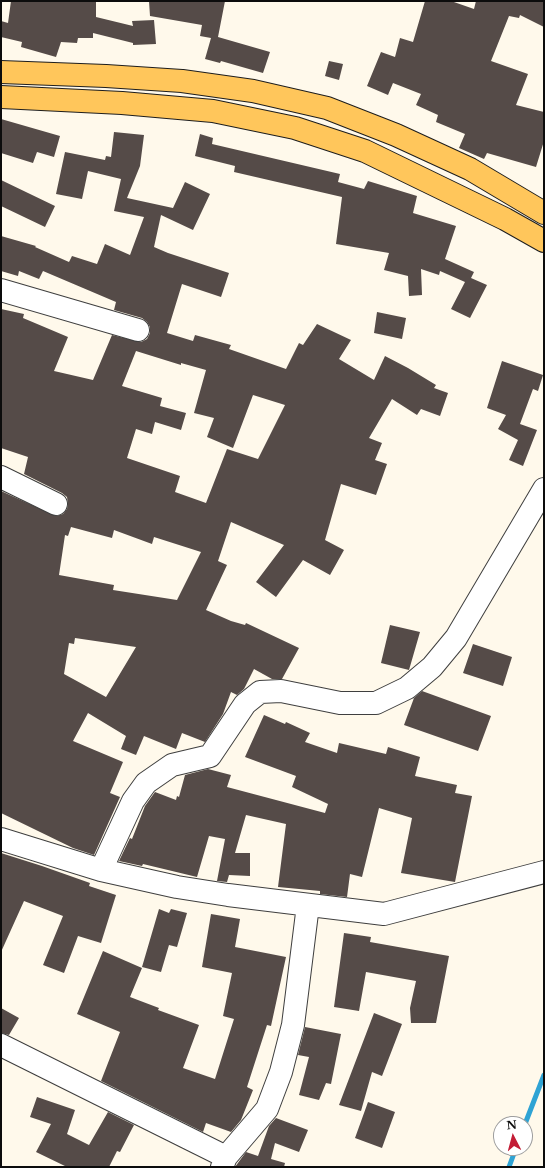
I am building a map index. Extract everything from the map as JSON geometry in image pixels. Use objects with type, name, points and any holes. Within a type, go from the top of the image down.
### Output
[{"type":"main road","points":[[1,72],[106,76],[182,81],[253,91],[327,108],[396,135],[470,169],[544,213]]},
{"type":"main road","points":[[1,97],[122,103],[213,111],[295,128],[365,150],[506,219],[544,242]]},
{"type":"street","points":[[1,290],[138,330]]},
{"type":"street","points":[[1,477],[56,504]]},
{"type":"street","points":[[101,870],[133,801],[146,783],[172,765],[210,756],[244,704],[260,692],[280,691],[340,703],[376,703],[407,688],[432,667],[456,638],[544,489]]},
{"type":"street","points":[[1,839],[101,870],[221,894],[384,914],[544,872]]},
{"type":"street","points":[[1,1045],[224,1162],[267,1109],[281,1072],[293,1025],[308,905]]},
{"type":"building","points":[[11,1],[96,1],[96,17],[133,26],[132,21],[154,20],[156,44],[133,45],[133,43],[93,33],[93,38],[78,38],[77,43],[61,42],[56,57],[21,47],[22,42],[1,37],[1,21],[8,23]]},
{"type":"building","points":[[149,1],[225,1],[218,37],[270,52],[263,73],[221,61],[220,63],[205,59],[211,38],[200,36],[202,25],[150,16]]},
{"type":"building","points":[[425,1],[451,1],[474,9],[476,1],[544,1],[544,27],[520,15],[519,18],[509,16],[491,61],[528,74],[516,105],[544,112],[544,141],[536,167],[487,153],[484,159],[459,148],[465,134],[436,122],[438,115],[416,105],[421,94],[393,83],[388,95],[367,86],[381,52],[395,57],[400,38],[413,42]]},
{"type":"building","points":[[329,61],[343,64],[339,80],[325,76]]},
{"type":"building","points":[[1,119],[60,136],[54,157],[37,152],[33,163],[1,153]]},
{"type":"building","points":[[114,132],[144,135],[140,166],[127,198],[173,208],[185,182],[210,194],[193,230],[161,215],[154,247],[229,273],[221,297],[182,284],[167,333],[193,341],[195,335],[231,345],[229,349],[286,369],[299,343],[303,345],[317,324],[351,340],[339,359],[374,380],[385,356],[436,385],[434,388],[448,393],[440,416],[421,409],[417,415],[392,399],[369,438],[382,443],[375,460],[387,464],[376,495],[341,484],[325,540],[344,550],[330,575],[303,560],[276,597],[256,582],[284,545],[231,522],[218,561],[227,565],[206,610],[231,621],[245,625],[246,623],[299,648],[282,679],[272,679],[254,669],[244,689],[237,695],[231,692],[223,714],[205,742],[182,733],[176,749],[144,736],[136,755],[121,749],[126,736],[88,713],[73,741],[123,762],[110,793],[120,797],[94,855],[73,848],[1,813],[1,491],[56,516],[63,514],[67,509],[68,504],[67,497],[62,493],[24,474],[28,457],[1,448],[1,309],[24,314],[23,318],[68,337],[54,371],[93,380],[112,335],[141,342],[147,339],[150,333],[150,327],[142,318],[114,310],[116,302],[43,271],[39,279],[19,271],[18,276],[1,271],[1,236],[36,246],[35,247],[69,262],[72,256],[97,264],[105,244],[130,255],[144,217],[114,211],[121,179],[88,171],[82,199],[56,194],[65,152],[105,160],[106,156],[111,157]],"holes":[[[136,351],[181,365],[181,363],[206,370],[194,413],[214,418],[207,437],[233,448],[253,395],[285,405],[258,459],[227,449],[206,503],[175,492],[180,476],[127,458],[136,429],[152,434],[155,422],[181,430],[186,413],[160,406],[162,398],[122,386]],[[71,527],[112,538],[114,530],[152,544],[154,537],[201,552],[177,600],[113,590],[114,585],[59,575],[65,535],[68,536]],[[75,638],[136,647],[106,697],[64,674],[69,643],[74,644]]]},
{"type":"building","points":[[200,134],[213,138],[212,144],[340,174],[338,182],[364,189],[368,181],[417,196],[413,213],[456,226],[445,259],[474,272],[471,278],[487,285],[470,318],[451,309],[465,282],[440,271],[439,275],[421,269],[422,295],[409,296],[408,276],[384,270],[389,253],[336,244],[342,197],[234,172],[235,166],[195,156]]},
{"type":"building","points":[[1,180],[55,206],[45,227],[1,206]]},
{"type":"building","points":[[377,312],[406,318],[402,339],[374,333]]},
{"type":"building","points":[[502,361],[543,375],[538,391],[533,389],[520,424],[537,430],[523,466],[509,460],[518,440],[498,429],[506,415],[487,408]]},
{"type":"building","points":[[390,625],[420,632],[409,670],[381,663]]},
{"type":"building","points":[[473,644],[512,657],[503,686],[463,673]]},
{"type":"building","points":[[422,691],[491,716],[478,751],[404,725],[414,698]]},
{"type":"building","points":[[264,715],[285,724],[286,722],[310,733],[305,742],[337,753],[339,743],[386,754],[388,747],[420,757],[415,776],[457,785],[455,793],[472,796],[455,882],[401,873],[412,818],[379,808],[362,877],[350,874],[347,897],[320,894],[320,891],[278,887],[286,824],[246,815],[235,853],[250,853],[250,876],[229,875],[227,882],[217,881],[225,839],[209,836],[197,877],[143,864],[142,866],[119,861],[130,838],[132,839],[145,806],[155,792],[176,800],[177,796],[179,797],[185,775],[208,769],[231,775],[227,787],[325,813],[328,804],[292,787],[296,776],[245,757]]},
{"type":"building","points":[[1,853],[90,883],[89,886],[116,895],[101,943],[78,936],[64,973],[43,965],[63,916],[24,901],[1,952]]},
{"type":"building","points":[[159,909],[169,913],[171,909],[187,913],[177,947],[169,945],[161,972],[142,967]]},
{"type":"building","points":[[211,914],[240,919],[235,947],[286,957],[271,1026],[267,1025],[247,1087],[253,1090],[241,1120],[231,1132],[206,1123],[203,1132],[101,1081],[120,1032],[77,1014],[103,951],[142,968],[130,997],[159,1008],[158,1010],[199,1025],[183,1068],[215,1079],[234,1019],[223,1016],[232,973],[202,967]]},
{"type":"building","points":[[344,933],[371,937],[370,942],[449,956],[436,1023],[411,1023],[410,1008],[416,981],[366,972],[359,1011],[334,1007]]},
{"type":"building","points":[[1,1008],[19,1018],[9,1035],[1,1033]]},
{"type":"building","points":[[374,1013],[402,1024],[382,1076],[372,1072],[361,1111],[339,1105]]},
{"type":"building","points":[[305,1027],[341,1034],[331,1084],[326,1083],[319,1100],[299,1095],[309,1057],[298,1055]]},
{"type":"building","points":[[37,1097],[75,1110],[67,1134],[89,1145],[108,1112],[134,1125],[120,1152],[117,1151],[109,1167],[67,1167],[36,1152],[51,1124],[30,1117]]},
{"type":"building","points":[[368,1102],[395,1112],[382,1148],[355,1138]]},
{"type":"building","points":[[276,1118],[308,1130],[299,1152],[275,1143],[271,1159],[285,1163],[284,1167],[235,1167],[246,1152],[258,1156],[269,1126]]},
{"type":"waterway","points":[[528,1116],[544,1075]]},
{"type":"waterway","points":[[509,1167],[513,1156]]}]
